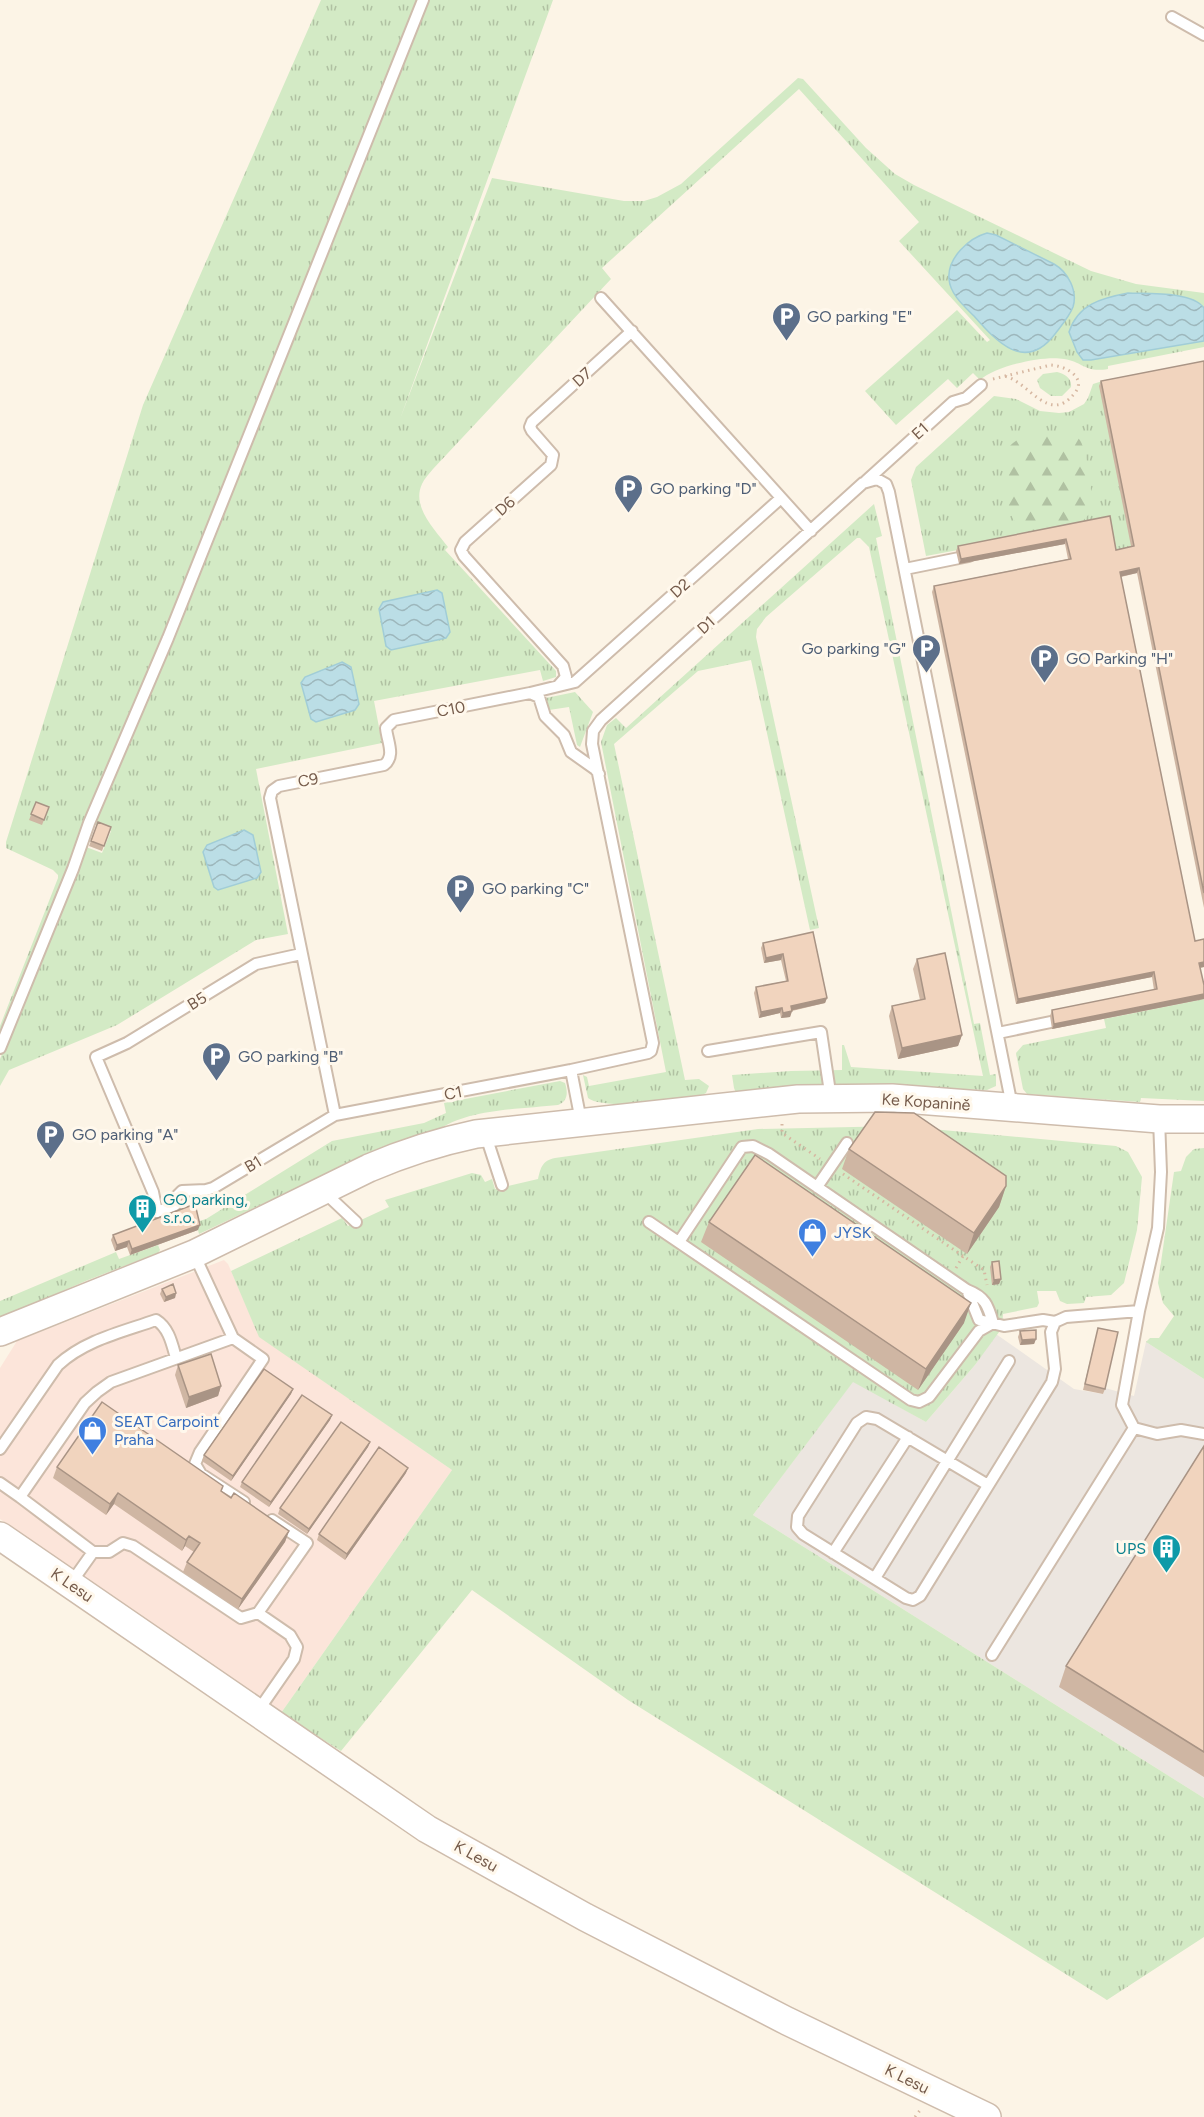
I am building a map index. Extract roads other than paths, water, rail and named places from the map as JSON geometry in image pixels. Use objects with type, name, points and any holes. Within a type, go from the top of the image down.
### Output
[{"type":"street","name":"Ke Kopanině","points":[[0,1332],[194,1254],[369,1168],[417,1148],[484,1132],[798,1099],[892,1098],[1159,1119],[1204,1119]]},
{"type":"street","name":"K Lesu","points":[[0,1536],[411,1818],[464,1850],[585,1917],[787,2021],[987,2117]]},
{"type":"lane","points":[[0,1048],[89,824],[168,639],[423,0]]},
{"type":"lane","points":[[1172,17],[1204,35]]},
{"type":"lane","points":[[602,298],[811,531]]},
{"type":"lane","name":"D7","points":[[551,465],[553,455],[532,431],[530,427],[532,422],[632,332]]},
{"type":"lane","name":"E1","points":[[811,531],[952,402],[966,398],[981,385]]},
{"type":"lane","name":"D6","points":[[551,465],[465,543],[461,550],[562,666],[566,677],[558,686]]},
{"type":"lane","points":[[868,481],[880,480],[888,487],[1013,1109]]},
{"type":"lane","name":"D2","points":[[579,679],[780,498]]},
{"type":"lane","name":"D1","points":[[599,775],[592,744],[593,731],[601,720],[811,531]]},
{"type":"lane","points":[[905,568],[980,554]]},
{"type":"lane","name":"C10","points":[[384,765],[391,755],[386,728],[394,720],[530,693],[579,679]]},
{"type":"lane","points":[[530,693],[539,698],[545,716],[564,735],[571,752],[595,769],[599,775]]},
{"type":"lane","name":"C9","points":[[335,1115],[270,798],[272,791],[276,788],[384,765]]},
{"type":"lane","name":"C1","points":[[335,1115],[644,1056],[651,1050],[653,1046],[599,775]]},
{"type":"lane","name":"B5","points":[[175,1205],[157,1212],[153,1192],[96,1057],[127,1043],[256,964],[302,954]]},
{"type":"lane","points":[[998,1034],[1073,1018]]},
{"type":"lane","points":[[708,1051],[821,1032],[831,1099]]},
{"type":"lane","points":[[572,1070],[581,1121]]},
{"type":"lane","name":"B1","points":[[175,1205],[175,1198],[182,1191],[213,1188],[335,1115]]},
{"type":"lane","points":[[1159,1119],[1161,1172],[1158,1228],[1139,1311],[1122,1406],[1134,1428],[1157,1434],[1181,1430],[1204,1434]]},
{"type":"lane","points":[[484,1132],[502,1185]]},
{"type":"lane","points":[[817,1187],[847,1143]]},
{"type":"lane","points":[[679,1242],[742,1147],[753,1146],[769,1154],[967,1290],[981,1295],[993,1323]]},
{"type":"lane","points":[[322,1191],[356,1221]]},
{"type":"lane","points":[[649,1222],[911,1400],[919,1402],[929,1397],[979,1331],[993,1323],[1004,1326],[1043,1320],[1055,1322],[1066,1317],[1139,1311]]},
{"type":"lane","points":[[0,1483],[93,1552],[110,1552],[123,1543],[133,1546],[241,1618],[258,1613],[307,1543],[201,1474],[195,1464],[200,1452],[263,1359],[233,1338],[194,1254]]},
{"type":"lane","points":[[0,1449],[58,1365],[70,1354],[86,1345],[156,1320],[167,1330],[176,1358]]},
{"type":"lane","points":[[988,1485],[877,1419],[866,1417],[857,1423],[798,1516],[797,1527],[803,1534],[906,1598],[913,1600],[920,1596],[1052,1382],[1055,1369],[1051,1332],[1055,1322]]},
{"type":"lane","points":[[20,1497],[85,1403],[97,1392],[111,1382],[233,1338]]},
{"type":"lane","points":[[875,1578],[1009,1361]]},
{"type":"lane","points":[[992,1655],[1134,1428]]},
{"type":"lane","points":[[833,1553],[908,1437]]},
{"type":"lane","points":[[70,1584],[93,1552]]},
{"type":"lane","points":[[257,1712],[294,1659],[297,1647],[290,1635],[258,1613]]},
{"type":"water","points":[[987,233],[996,235],[1054,264],[1071,282],[1074,301],[1071,311],[1055,334],[1044,345],[1033,351],[1022,352],[1002,343],[962,304],[952,290],[949,271],[955,257],[973,239]]},
{"type":"water","points":[[1128,293],[1169,294],[1198,303],[1204,308],[1204,341],[1083,360],[1069,332],[1073,322],[1092,304]]},
{"type":"water","points":[[437,590],[442,593],[450,632],[446,638],[391,650],[386,646],[379,609],[383,602]]},
{"type":"water","points":[[342,662],[351,667],[359,704],[355,710],[316,722],[311,719],[301,683],[305,677]]},
{"type":"water","points":[[244,830],[253,835],[261,872],[257,878],[218,890],[214,887],[203,852],[207,845]]},
{"type":"place","name":"GO parking \"E\"","points":[[786,342]]},
{"type":"place","name":"GO parking \"D\"","points":[[629,514]]},
{"type":"place","name":"Go parking \"G\"","points":[[927,674]]},
{"type":"place","name":"GO Parking \"H\"","points":[[1045,684]]},
{"type":"place","name":"GO parking \"C\"","points":[[461,914]]},
{"type":"place","name":"GO parking \"B\"","points":[[217,1082]]},
{"type":"place","name":"GO parking \"A\"","points":[[51,1160]]},
{"type":"place","name":"GO parking, s.r.o.","points":[[142,1234]]},
{"type":"place","name":"JYSK","points":[[813,1258]]},
{"type":"place","name":"SEAT Carpoint Praha","points":[[93,1456]]},
{"type":"place","name":"UPS","points":[[1167,1574]]}]
